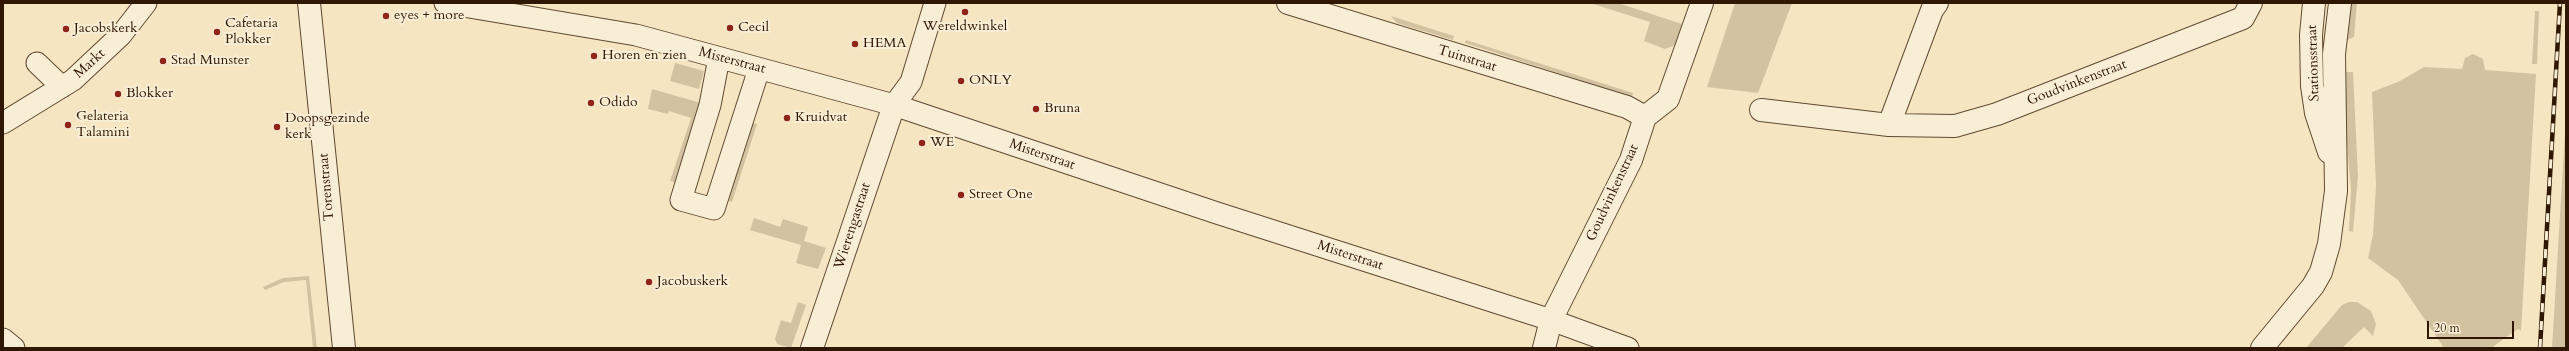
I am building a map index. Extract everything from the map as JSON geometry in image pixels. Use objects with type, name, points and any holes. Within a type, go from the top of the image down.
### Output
[{"type":"street","name":"Markt","points":[[3,123],[62,87],[90,66],[121,35],[146,3]]},
{"type":"street","name":"Torenstraat","points":[[309,3],[312,15],[334,264],[344,348]]},
{"type":"street","name":"Misterstraat","points":[[445,3],[636,35],[894,105],[1225,216],[1552,320],[1628,348]]},
{"type":"street","points":[[894,105],[911,82],[935,3]]},
{"type":"street","name":"Tuinstraat","points":[[1288,3],[1627,107],[1645,117]]},
{"type":"street","points":[[1645,117],[1668,99],[1702,3]]},
{"type":"street","points":[[1889,125],[1932,10],[1937,3]]},
{"type":"street","name":"Goudvinkenstraat","points":[[1761,110],[1889,125],[1955,126],[1998,114],[2243,18],[2251,3]]},
{"type":"street","name":"Stationsstraat","points":[[2314,3],[2311,35],[2312,86],[2316,113],[2334,168]]},
{"type":"street","name":"Stationsstraat","points":[[2261,347],[2300,303],[2321,272],[2334,215],[2336,191],[2334,168],[2334,54],[2340,3]]},
{"type":"street","points":[[719,58],[710,105],[681,200],[714,209],[759,69]]},
{"type":"street","name":"Markt","points":[[37,63],[62,87]]},
{"type":"street","name":"Wierengastraat","points":[[812,348],[894,105]]},
{"type":"street","name":"Goudvinkenstraat","points":[[1544,348],[1552,320],[1631,160],[1645,117]]},
{"type":"street","points":[[3,339],[14,348]]},
{"type":"shaded area","points":[[1590,3],[1618,3],[1682,24],[1675,45],[1665,49],[1644,41],[1650,22]]},
{"type":"shaded area","points":[[1735,3],[1792,3],[1758,93],[1707,87]]},
{"type":"shaded area","points":[[2350,3],[2357,3],[2354,37],[2345,41]]},
{"type":"shaded area","points":[[2535,11],[2539,11],[2537,64],[2532,64]]},
{"type":"shaded area","points":[[1391,16],[1454,36],[1453,40],[1397,23]]},
{"type":"shaded area","points":[[1466,40],[1633,93],[1632,97],[1465,43]]},
{"type":"shaded area","points":[[2473,54],[2483,59],[2485,70],[2536,74],[2521,331],[2518,329],[2491,348],[2444,348],[2398,280],[2368,258],[2373,235],[2376,186],[2372,92],[2400,81],[2424,67],[2462,69],[2465,58]]},
{"type":"shaded area","points":[[675,63],[704,71],[699,89],[670,81]]},
{"type":"shaded area","points":[[2343,72],[2353,72],[2358,176],[2353,232],[2349,231],[2351,190],[2344,108]]},
{"type":"shaded area","points":[[652,89],[701,103],[678,183],[670,181],[691,118],[669,111],[668,114],[648,109]]},
{"type":"shaded area","points":[[2566,116],[2566,348],[2552,348],[2562,182]]},
{"type":"shaded area","points":[[750,122],[757,124],[732,202],[726,200]]},
{"type":"shaded area","points":[[754,218],[780,227],[783,219],[808,227],[804,241],[826,248],[818,269],[796,263],[801,245],[750,230]]},
{"type":"shaded area","points":[[309,276],[317,348],[313,348],[306,280],[284,282],[265,290],[263,287],[283,278]]},
{"type":"shaded area","points":[[798,302],[806,305],[791,348],[777,344],[775,339],[781,320],[791,323]]},
{"type":"shaded area","points":[[2349,302],[2357,302],[2371,311],[2376,324],[2373,336],[2364,327],[2342,348],[2306,348],[2342,305]]},
{"type":"railway","points":[[2540,348],[2560,3]]},
{"type":"place","name":"Wereldwinkel","points":[[965,12]]},
{"type":"place","name":"eyes + more","points":[[386,16]]},
{"type":"place","name":"Cecil","points":[[730,28]]},
{"type":"place","name":"Jacobskerk","points":[[66,29]]},
{"type":"place","name":"Cafetaria Plokker","points":[[217,32]]},
{"type":"place","name":"HEMA","points":[[855,44]]},
{"type":"place","name":"Horen en zien","points":[[594,56]]},
{"type":"place","name":"Stad Munster","points":[[163,61]]},
{"type":"place","name":"ONLY","points":[[961,81]]},
{"type":"place","name":"Blokker","points":[[118,94]]},
{"type":"place","name":"Odido","points":[[591,103]]},
{"type":"place","name":"Bruna","points":[[1036,109]]},
{"type":"place","name":"Kruidvat","points":[[787,118]]},
{"type":"place","name":"Gelateria Talamini","points":[[68,125]]},
{"type":"place","name":"Doopsgezinde kerk","points":[[277,127]]},
{"type":"place","name":"WE","points":[[922,143]]},
{"type":"place","name":"Street One","points":[[961,195]]},
{"type":"place","name":"Jacobuskerk","points":[[649,282]]}]
